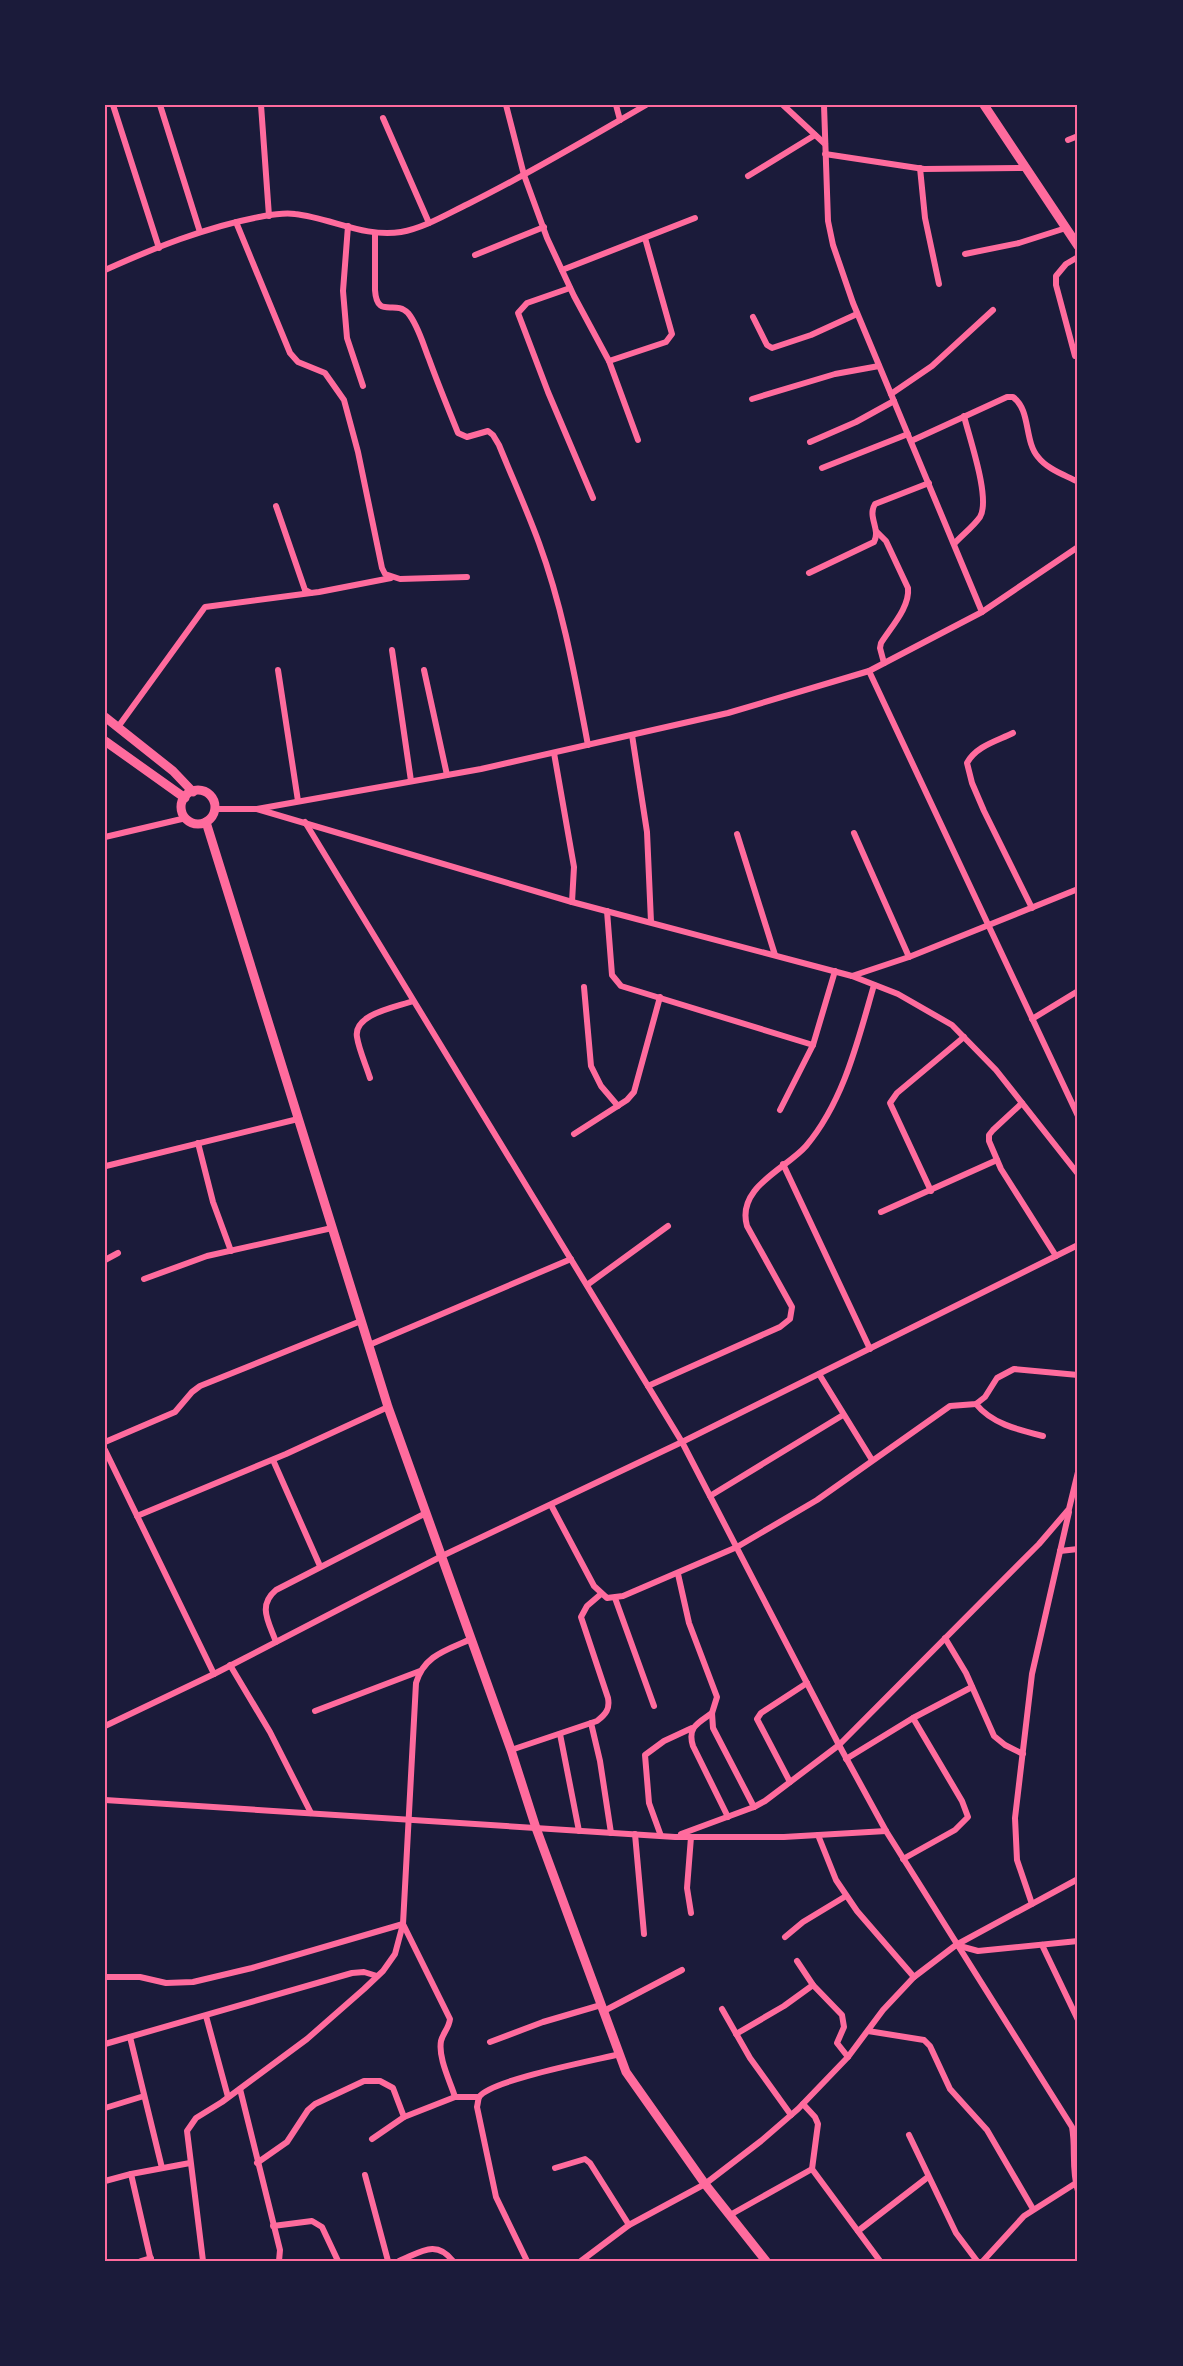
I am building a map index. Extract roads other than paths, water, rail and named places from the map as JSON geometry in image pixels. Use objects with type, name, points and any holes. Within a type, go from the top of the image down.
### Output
[{"type":"street","points":[[113,105],[159,248]]},
{"type":"street","points":[[160,105],[200,232]]},
{"type":"street","points":[[261,105],[268,216]]},
{"type":"street","points":[[506,105],[524,175],[544,227],[570,288],[609,362],[638,440]]},
{"type":"street","points":[[616,105],[620,120]]},
{"type":"street","points":[[105,270],[200,232],[268,216],[292,213],[320,217],[375,233],[403,232],[429,223],[524,175],[646,105]]},
{"type":"street","points":[[783,105],[825,144]]},
{"type":"street","points":[[824,105],[828,221],[833,245],[857,314],[982,612]]},
{"type":"street","points":[[984,105],[1078,246]]},
{"type":"street","points":[[383,118],[429,223]]},
{"type":"street","points":[[748,176],[815,135]]},
{"type":"street","points":[[1068,140],[1078,136]]},
{"type":"street","points":[[825,154],[920,168],[954,170],[1026,168]]},
{"type":"street","points":[[920,168],[924,218],[939,284]]},
{"type":"street","points":[[562,270],[695,218]]},
{"type":"street","points":[[236,222],[290,353],[298,362],[325,374],[344,400],[358,452],[382,568],[391,578]]},
{"type":"street","points":[[348,226],[343,291],[347,338],[363,386]]},
{"type":"street","points":[[475,255],[544,227]]},
{"type":"street","points":[[965,254],[1019,243],[1066,228]]},
{"type":"street","points":[[375,233],[375,290],[380,306],[403,309],[409,314],[419,333],[458,433],[467,437],[488,430],[494,435],[499,445],[540,544],[554,591],[574,670],[588,745]]},
{"type":"street","points":[[609,362],[666,342],[672,334],[645,238]]},
{"type":"street","points":[[1075,356],[1056,285],[1056,276],[1066,264],[1078,257]]},
{"type":"street","points":[[570,288],[526,303],[518,313],[592,498]]},
{"type":"street","points":[[891,394],[932,366],[993,310]]},
{"type":"street","points":[[753,317],[767,345],[772,348],[811,335],[857,314]]},
{"type":"street","points":[[752,399],[835,374],[879,366]]},
{"type":"street","points":[[822,468],[910,438],[1007,397],[1013,397],[1020,405],[1033,451],[1038,458],[1078,482]]},
{"type":"street","points":[[810,442],[856,422],[894,401]]},
{"type":"street","points":[[954,544],[981,516],[983,509],[981,483],[964,416]]},
{"type":"street","points":[[809,573],[874,542],[877,532],[871,513],[875,504],[929,483]]},
{"type":"street","points":[[276,506],[301,582],[305,590],[311,593]]},
{"type":"street","points":[[877,532],[886,541],[908,588],[909,595],[881,643],[884,663]]},
{"type":"street","points":[[215,809],[257,809],[411,782],[554,753],[728,713],[868,671],[982,612],[1078,547]]},
{"type":"street","points":[[118,727],[205,607],[311,593],[391,578],[467,577]]},
{"type":"street","points":[[392,650],[411,782]]},
{"type":"street","points":[[279,670],[298,801]]},
{"type":"street","points":[[424,670],[447,775]]},
{"type":"street","points":[[868,671],[1078,1116]]},
{"type":"street","points":[[105,717],[173,771],[193,792]]},
{"type":"street","points":[[1013,733],[979,749],[972,754],[967,763],[972,783],[984,811],[1032,908]]},
{"type":"street","points":[[632,735],[647,832],[651,922]]},
{"type":"street","points":[[105,741],[185,798]]},
{"type":"street","points":[[554,753],[574,867],[572,902]]},
{"type":"street","points":[[199,791],[209,795],[213,799],[215,809],[213,815],[206,822],[195,824],[186,818],[182,808],[185,798],[199,791]]},
{"type":"street","points":[[257,809],[572,902],[835,971],[898,994],[952,1025],[996,1070],[1078,1174]]},
{"type":"street","points":[[105,837],[186,818]]},
{"type":"street","points":[[206,822],[388,1407],[511,1750],[536,1828],[626,2072],[705,2184],[765,2261]]},
{"type":"street","points":[[305,822],[682,1442],[846,1759],[886,1831],[1072,2127],[1076,2148],[1077,2187],[1033,2209],[983,2261]]},
{"type":"street","points":[[855,833],[909,957]]},
{"type":"street","points":[[737,834],[775,955]]},
{"type":"street","points":[[852,976],[909,957],[1078,889]]},
{"type":"street","points":[[607,911],[612,975],[621,986],[813,1045]]},
{"type":"street","points":[[780,1110],[813,1045],[835,971]]},
{"type":"street","points":[[648,1386],[780,1327],[790,1319],[792,1307],[747,1226],[744,1218],[746,1208],[751,1196],[783,1164],[803,1149],[824,1124],[853,1058],[874,985]]},
{"type":"street","points":[[584,987],[591,1066],[601,1086],[618,1106]]},
{"type":"street","points":[[1032,1019],[1078,991]]},
{"type":"street","points":[[574,1134],[627,1100],[637,1084],[660,997]]},
{"type":"street","points":[[370,1078],[357,1036],[357,1028],[365,1018],[413,1001]]},
{"type":"street","points":[[931,1191],[890,1104],[897,1093],[964,1037]]},
{"type":"street","points":[[1022,1103],[989,1135],[991,1148],[1056,1256]]},
{"type":"street","points":[[106,1166],[298,1119]]},
{"type":"street","points":[[198,1143],[213,1202],[231,1251]]},
{"type":"street","points":[[880,1212],[997,1160]]},
{"type":"street","points":[[783,1164],[870,1349]]},
{"type":"street","points":[[587,1285],[668,1226]]},
{"type":"street","points":[[144,1279],[207,1256],[332,1228]]},
{"type":"street","points":[[105,1726],[214,1674],[442,1556],[682,1442],[1078,1245]]},
{"type":"street","points":[[105,1260],[118,1253]]},
{"type":"street","points":[[369,1345],[571,1259]]},
{"type":"street","points":[[105,1442],[175,1412],[200,1386],[361,1321]]},
{"type":"street","points":[[551,1504],[594,1586],[607,1598],[615,1598],[678,1574],[737,1547],[817,1500],[950,1407],[976,1404],[984,1397],[997,1378],[1014,1369],[1078,1375]]},
{"type":"street","points":[[819,1374],[872,1460]]},
{"type":"street","points":[[976,1404],[990,1417],[1043,1436]]},
{"type":"street","points":[[138,1516],[273,1460],[388,1407]]},
{"type":"street","points":[[710,1496],[843,1414]]},
{"type":"street","points":[[105,1450],[214,1674]]},
{"type":"street","points":[[273,1460],[320,1566]]},
{"type":"street","points":[[1032,1904],[1017,1860],[1015,1818],[1032,1674],[1078,1472]]},
{"type":"street","points":[[675,1837],[754,1808],[839,1745],[1039,1544],[1069,1509]]},
{"type":"street","points":[[276,1642],[265,1609],[268,1596],[320,1566],[426,1513]]},
{"type":"street","points":[[1060,1551],[1078,1549]]},
{"type":"street","points":[[678,1574],[689,1623],[717,1697],[712,1713],[713,1728],[754,1808]]},
{"type":"street","points":[[511,1750],[591,1723],[604,1716],[610,1705],[581,1617],[587,1606],[601,1594]]},
{"type":"street","points":[[615,1598],[654,1706]]},
{"type":"street","points":[[945,1638],[972,1687],[994,1736],[1005,1745],[1023,1754]]},
{"type":"street","points":[[203,2261],[187,2131],[196,2118],[240,2089],[307,2039],[377,1976],[395,1954],[403,1924],[416,1683],[426,1663],[437,1655],[471,1639]]},
{"type":"street","points":[[230,1665],[270,1732],[311,1813]]},
{"type":"street","points":[[315,1711],[420,1671]]},
{"type":"street","points":[[790,1782],[757,1719],[761,1713],[807,1683]]},
{"type":"street","points":[[846,1759],[913,1718],[972,1687]]},
{"type":"street","points":[[661,1836],[649,1803],[645,1755],[664,1741],[692,1728],[712,1713]]},
{"type":"street","points":[[903,1859],[955,1830],[968,1817],[962,1802],[913,1718]]},
{"type":"street","points":[[591,1723],[600,1761],[611,1833]]},
{"type":"street","points":[[692,1728],[690,1734],[693,1746],[728,1817]]},
{"type":"street","points":[[560,1734],[579,1831]]},
{"type":"street","points":[[105,1800],[675,1837],[818,1835],[886,1831]]},
{"type":"street","points":[[635,1834],[644,1935]]},
{"type":"street","points":[[818,1835],[830,1869],[846,1896],[914,1977]]},
{"type":"street","points":[[691,1913],[687,1888],[692,1837]]},
{"type":"street","points":[[581,2261],[629,2225],[705,2184],[792,2115],[848,2057],[883,2010],[914,1977],[956,1945],[1078,1879]]},
{"type":"street","points":[[785,1937],[803,1922],[846,1896]]},
{"type":"street","points":[[105,1977],[140,1977],[166,1983],[193,1982],[252,1968],[403,1924]]},
{"type":"street","points":[[403,1924],[450,2019],[449,2026],[441,2040],[441,2047],[444,2065],[455,2097]]},
{"type":"street","points":[[956,1945],[978,1952],[1078,1941]]},
{"type":"street","points":[[1042,1945],[1078,2020]]},
{"type":"street","points":[[796,1961],[813,1984],[842,2015],[843,2027],[837,2043],[848,2057]]},
{"type":"street","points":[[490,2042],[543,2022],[602,2008],[682,1971]]},
{"type":"street","points":[[105,2044],[352,1973],[364,1972],[377,1976]]},
{"type":"street","points":[[736,2034],[784,2006],[813,1984]]},
{"type":"street","points":[[722,2009],[750,2058],[792,2115]]},
{"type":"street","points":[[206,2016],[228,2097]]},
{"type":"street","points":[[867,2031],[924,2040],[930,2046],[950,2089],[987,2130],[1033,2209]]},
{"type":"street","points":[[130,2037],[162,2168]]},
{"type":"street","points":[[527,2261],[496,2197],[477,2107],[479,2097],[485,2092],[522,2077],[620,2054]]},
{"type":"street","points":[[257,2163],[287,2142],[308,2110],[315,2104],[364,2080],[380,2081],[393,2088],[404,2117]]},
{"type":"street","points":[[240,2089],[280,2250],[279,2261]]},
{"type":"street","points":[[105,2108],[144,2096]]},
{"type":"street","points":[[372,2139],[404,2117],[455,2097],[479,2097]]},
{"type":"street","points":[[803,2104],[818,2124],[812,2169],[880,2261]]},
{"type":"street","points":[[909,2135],[956,2233],[977,2261]]},
{"type":"street","points":[[555,2169],[585,2159],[590,2163],[629,2225]]},
{"type":"street","points":[[105,2181],[190,2163]]},
{"type":"street","points":[[730,2216],[812,2169]]},
{"type":"street","points":[[131,2174],[151,2260],[141,2261]]},
{"type":"street","points":[[365,2175],[388,2261]]},
{"type":"street","points":[[858,2231],[928,2176]]},
{"type":"street","points":[[273,2226],[312,2221],[317,2223],[322,2227],[338,2261]]},
{"type":"street","points":[[399,2261],[434,2247],[442,2250],[453,2261]]}]
